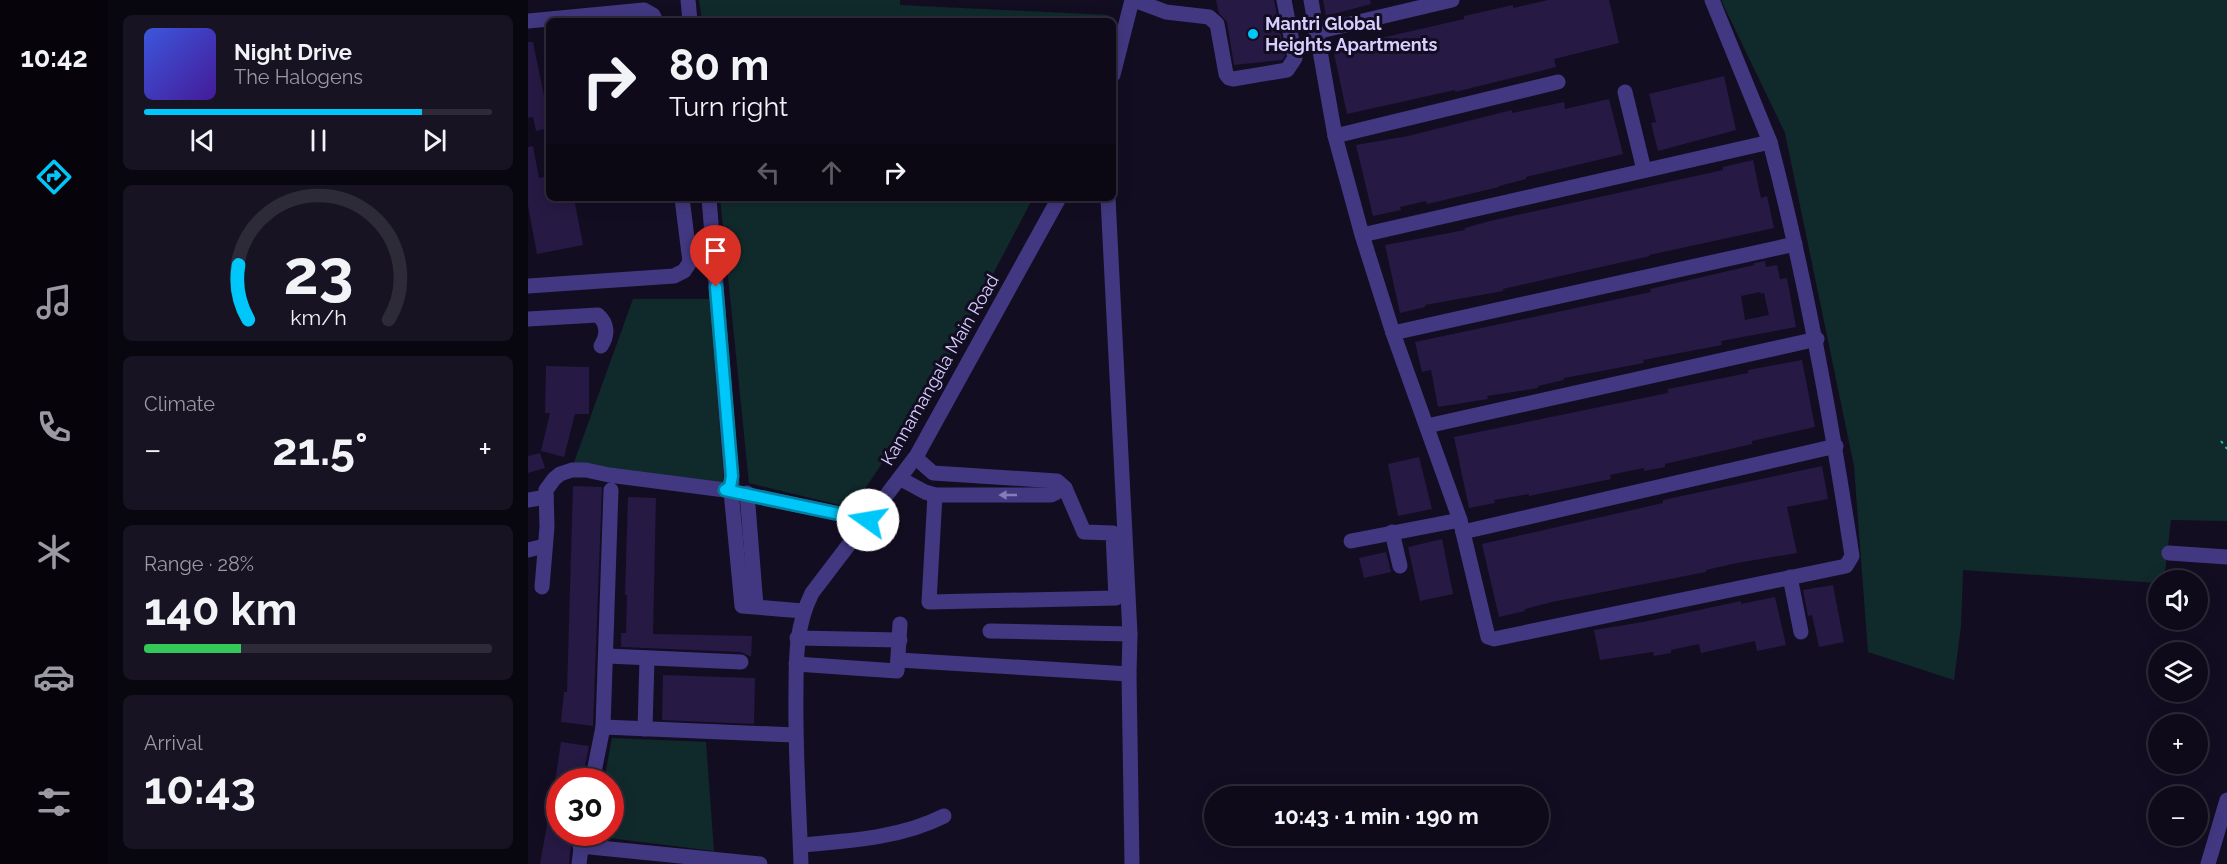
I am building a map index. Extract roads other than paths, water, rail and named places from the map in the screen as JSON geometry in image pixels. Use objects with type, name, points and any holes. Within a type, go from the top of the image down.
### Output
[{"type":"street","points":[[688,0],[690,18]]},
{"type":"street","points":[[1116,64],[1133,0],[1168,6],[1214,20],[1217,24],[1228,78],[1287,70],[1295,58],[1284,0]]},
{"type":"street","points":[[1311,0],[1335,136],[1362,235],[1393,333],[1462,526],[1486,632],[1488,637],[1494,639],[1846,566],[1852,556],[1817,339],[1770,142],[1712,0]]},
{"type":"street","points":[[1316,32],[1452,0]]},
{"type":"street","points":[[560,18],[644,10],[654,18]]},
{"type":"street","points":[[528,21],[546,19]]},
{"type":"street","points":[[1335,136],[1558,82]]},
{"type":"street","points":[[1625,92],[1644,170]]},
{"type":"street","points":[[1362,235],[1770,142]]},
{"type":"street","points":[[528,286],[674,276],[684,271],[690,262],[682,201]]},
{"type":"street","points":[[709,201],[732,476],[728,490],[741,604],[743,607],[756,606],[802,611]]},
{"type":"street","name":"Kannamangala Main Road","points":[[801,864],[795,735],[797,638],[802,611],[812,593],[901,479],[937,423],[1057,201]]},
{"type":"street","points":[[1108,201],[1130,634],[1132,864]]},
{"type":"street","points":[[1393,333],[1795,244]]},
{"type":"street","points":[[528,319],[598,315],[604,320],[607,330],[601,346]]},
{"type":"street","points":[[1427,426],[1817,339]]},
{"type":"street","points":[[1351,541],[1392,532],[1462,526],[1836,446]]},
{"type":"street","points":[[915,458],[933,473],[1057,481],[1065,488],[1084,532],[1113,533],[1116,598],[929,602],[935,495]]},
{"type":"street","points":[[542,587],[546,490],[554,479],[566,472],[579,469],[728,490],[868,520]]},
{"type":"street","points":[[901,479],[935,495],[1051,495],[1065,488]]},
{"type":"street","points":[[595,768],[603,727],[611,490]]},
{"type":"street","points":[[747,494],[756,606]]},
{"type":"street","points":[[528,500],[546,496]]},
{"type":"street","points":[[1392,532],[1400,566]]},
{"type":"street","points":[[528,550],[545,546]]},
{"type":"street","points":[[2169,553],[2227,556]]},
{"type":"street","points":[[1790,577],[1801,632]]},
{"type":"street","points":[[796,664],[897,671],[900,624]]},
{"type":"street","points":[[990,631],[1130,634]]},
{"type":"street","points":[[797,638],[900,640]]},
{"type":"street","points":[[606,656],[741,662]]},
{"type":"street","points":[[645,729],[647,658]]},
{"type":"street","points":[[899,660],[1129,674]]},
{"type":"street","points":[[603,727],[795,735]]},
{"type":"street","points":[[2208,864],[2227,800]]},
{"type":"street","points":[[801,845],[847,841],[897,832],[927,825],[944,816]]},
{"type":"street","points":[[624,845],[760,864]]},
{"type":"street","points":[[579,864],[580,846]]},
{"type":"place","name":"Mantri Global Heights Apartments","points":[[1253,34]]}]
